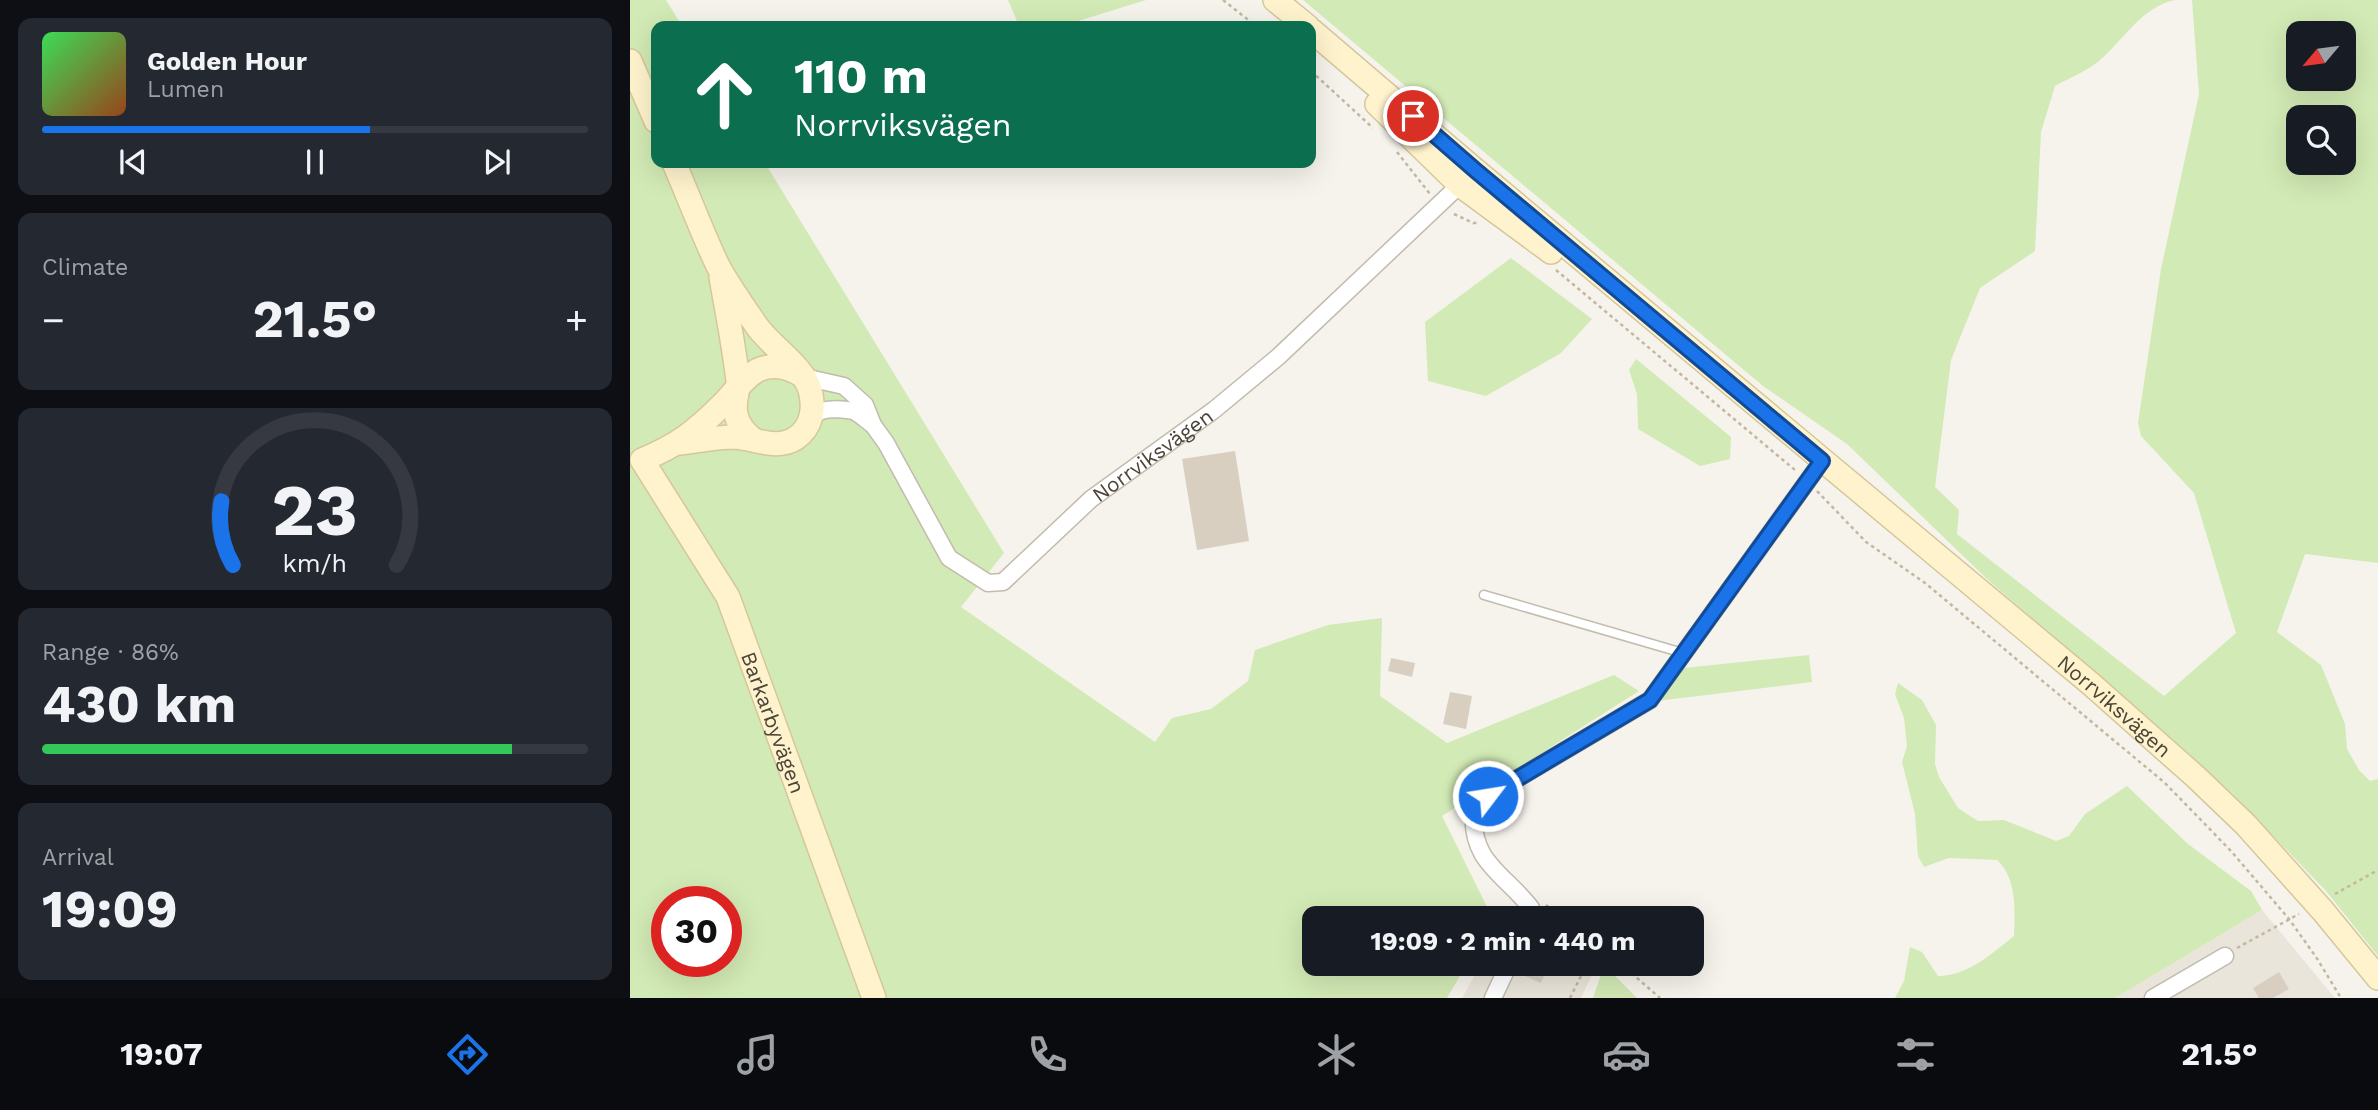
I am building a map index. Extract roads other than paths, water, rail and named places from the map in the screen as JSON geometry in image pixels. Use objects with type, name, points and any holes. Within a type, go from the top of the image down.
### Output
[{"type":"street","name":"Norrviksvägen","points":[[1273,0],[1293,21]]},
{"type":"street","name":"Norrviksvägen","points":[[1273,0],[1300,21]]},
{"type":"street","name":"Norrviksvägen","points":[[1316,34],[1372,80],[1426,117],[1502,181],[1560,241]]},
{"type":"street","name":"Norrviksvägen","points":[[1316,43],[1467,177],[1591,281],[1699,357]]},
{"type":"street","points":[[630,61],[651,109]]},
{"type":"street","name":"Norrviksvägen","points":[[1372,80],[1467,177],[1560,241],[2080,675],[2197,778],[2246,825],[2323,911],[2378,978]]},
{"type":"street","points":[[676,168],[719,267],[758,328],[804,377],[813,403],[812,416]]},
{"type":"street","name":"Norrviksvägen","points":[[680,443],[757,370],[769,367],[793,369],[804,377],[844,386],[865,405],[873,425],[886,443],[949,558],[988,583],[1003,582],[1091,499],[1214,410],[1278,357],[1467,177]]},
{"type":"street","points":[[719,267],[739,388],[735,401],[736,414],[746,434],[757,441]]},
{"type":"street","points":[[812,416],[816,412],[827,410],[853,411],[873,425]]},
{"type":"street","name":"Norrviksvägen","points":[[636,462],[680,443],[732,437],[773,445],[786,443],[806,428],[812,416]]},
{"type":"street","points":[[1529,906],[1481,853],[1474,839],[1474,812],[1488,796],[1650,700],[1822,461]]},
{"type":"street","name":"Barkarbyvägen","points":[[636,462],[728,597],[874,998]]},
{"type":"street","points":[[2153,998],[2225,956]]},
{"type":"street","points":[[1493,998],[1503,976]]},
{"type":"lane","points":[[1484,595],[1683,653]]}]
